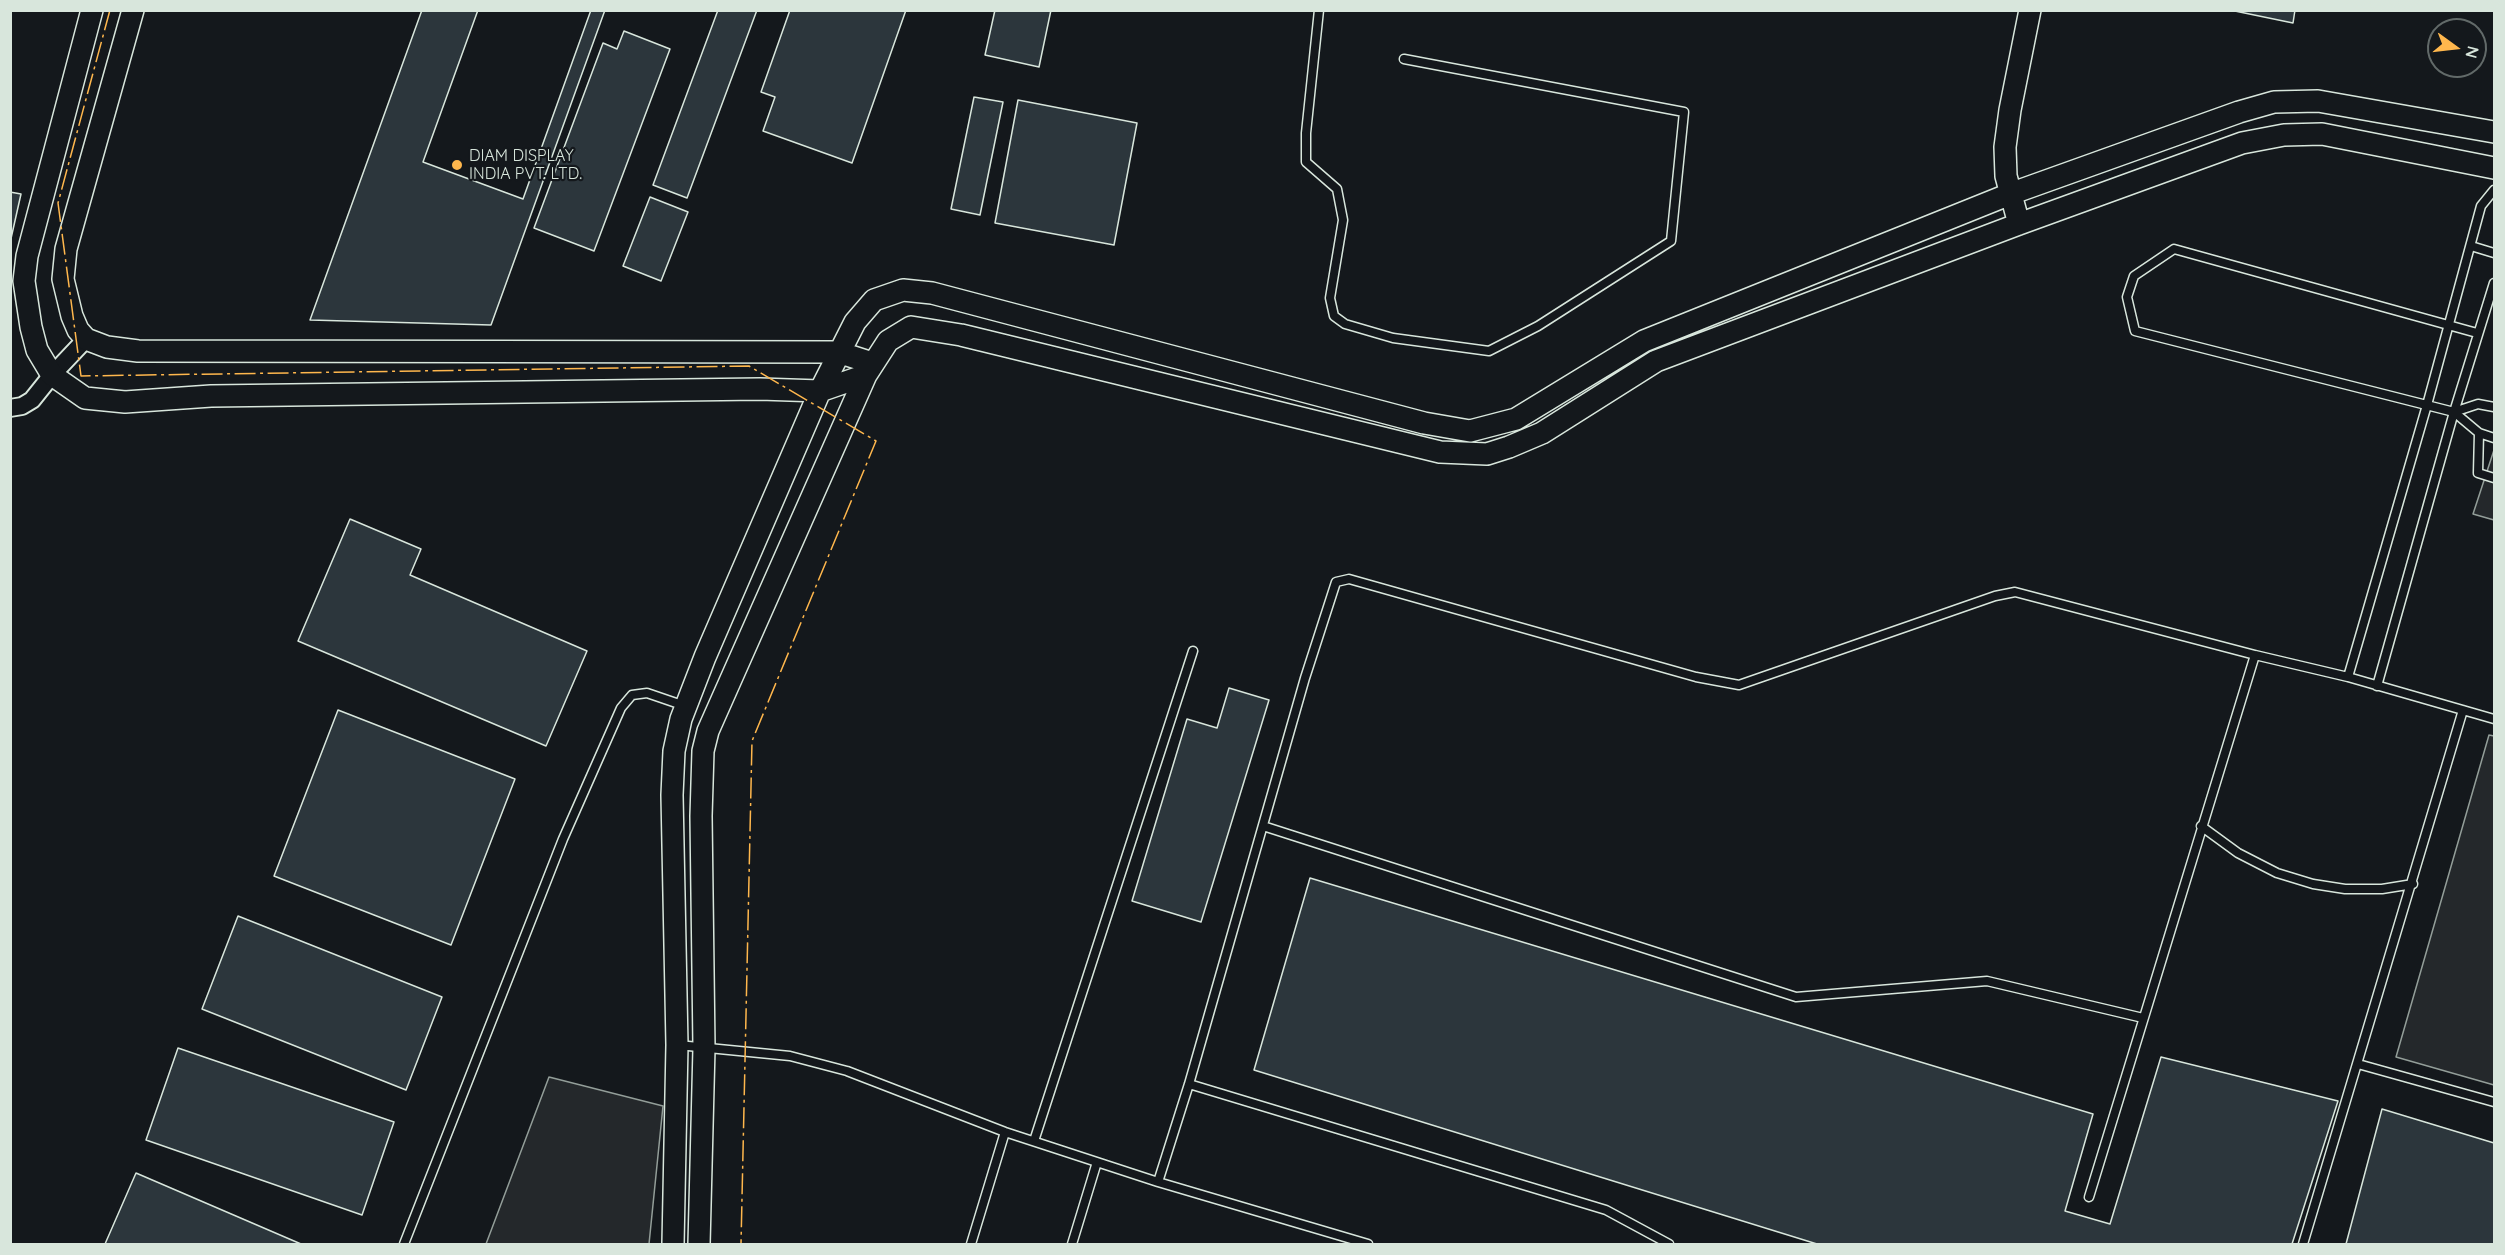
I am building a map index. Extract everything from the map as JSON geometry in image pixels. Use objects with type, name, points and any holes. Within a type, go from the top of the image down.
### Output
[{"type":"street","points":[[92,10],[27,256],[25,273],[25,297],[37,350],[52,375],[85,398],[125,402],[211,396],[760,389],[820,391],[869,369]]},
{"type":"street","points":[[133,10],[66,249],[63,279],[72,316],[78,330],[86,339],[106,347],[138,351],[838,352],[869,369]]},
{"type":"street","points":[[2019,224],[2006,176],[2006,137],[2030,10]]},
{"type":"street","points":[[674,1245],[677,1045],[672,795],[674,751],[686,706],[820,391],[855,322],[874,300],[903,290],[932,293],[1424,423],[1470,431],[1516,419],[1644,341],[2010,194],[2239,112],[2274,102],[2318,101],[2494,132]]},
{"type":"street","points":[[699,1245],[704,1048],[701,816],[703,751],[708,731],[869,369],[888,341],[911,327],[961,335],[1440,452],[1487,454],[1542,433],[1656,361],[2019,224],[2242,143],[2284,135],[2322,134],[2494,168]]},
{"type":"street","points":[[10,408],[22,406],[32,400],[86,339]]},
{"type":"lane","points":[[1319,10],[1306,133],[1306,162],[1337,189],[1343,220],[1330,298],[1334,316],[1345,324],[1393,338],[1489,351],[1538,326],[1671,241],[1684,112],[1404,59]]},
{"type":"lane","points":[[2348,677],[2450,325],[2481,206],[2494,190]]},
{"type":"lane","points":[[2471,246],[2494,253]]},
{"type":"lane","points":[[2477,333],[2174,249],[2134,276],[2127,297],[2134,331],[2454,412],[2479,433],[2494,438]]},
{"type":"lane","points":[[2377,686],[2454,412],[2494,283]]},
{"type":"lane","points":[[2454,412],[2478,404],[2494,407]]},
{"type":"lane","points":[[2479,433],[2478,473],[2494,478]]},
{"type":"lane","points":[[1158,1182],[1189,1084],[1305,678],[1336,582],[1349,579],[1696,677],[1739,685],[1995,596],[2015,592],[2348,677],[2494,719]]},
{"type":"lane","points":[[1034,1141],[1193,651]]},
{"type":"lane","points":[[2089,1197],[2255,655]]},
{"type":"lane","points":[[404,1245],[563,839],[621,708],[632,695],[648,693],[686,706]]},
{"type":"lane","points":[[2303,1245],[2413,884],[2463,710]]},
{"type":"lane","points":[[1263,826],[1796,997],[1987,981],[2143,1018]]},
{"type":"lane","points":[[2201,826],[2238,853],[2277,873],[2313,884],[2354,889],[2382,889],[2413,884]]},
{"type":"lane","points":[[677,1045],[790,1056],[847,1071],[1005,1132],[1158,1182],[1368,1245]]},
{"type":"lane","points":[[2358,1064],[2494,1102]]},
{"type":"lane","points":[[1189,1084],[1606,1210],[1669,1245]]},
{"type":"lane","points":[[971,1245],[1005,1132]]},
{"type":"lane","points":[[1072,1245],[1097,1162]]},
{"type":"shaded area","points":[[2494,450],[2494,520],[2473,514]]},
{"type":"shaded area","points":[[2489,735],[2494,736],[2494,1085],[2396,1057]]},
{"type":"shaded area","points":[[549,1077],[663,1106],[649,1244],[486,1244]]},
{"type":"building","name":"DIAM DISPLAY INDIA PVT. LTD.","points":[[422,10],[605,10],[491,325],[310,320]]},
{"type":"building","points":[[478,10],[591,10],[523,199],[423,162]]},
{"type":"building","points":[[718,10],[757,10],[687,198],[653,185]]},
{"type":"building","points":[[790,10],[906,10],[852,163],[763,131],[775,97],[761,92]]},
{"type":"building","points":[[995,10],[1051,10],[1039,67],[985,55]]},
{"type":"building","points":[[2230,10],[2295,10],[2293,23]]},
{"type":"building","points":[[624,31],[670,49],[594,251],[534,228],[603,43],[617,49]]},
{"type":"building","points":[[974,97],[1003,102],[980,215],[951,209]]},
{"type":"building","points":[[1018,100],[1137,123],[1114,245],[995,223]]},
{"type":"building","points":[[10,192],[21,194],[10,243]]},
{"type":"building","points":[[650,197],[688,212],[661,281],[623,266]]},
{"type":"building","points":[[350,519],[421,549],[410,575],[587,651],[546,746],[298,641]]},
{"type":"building","points":[[1229,688],[1269,700],[1201,922],[1132,901],[1187,719],[1217,728]]},
{"type":"building","points":[[338,710],[515,779],[451,945],[274,876]]},
{"type":"building","points":[[1310,878],[2093,1114],[2065,1211],[2110,1224],[2161,1057],[2338,1101],[2292,1244],[1817,1244],[1254,1070]]},
{"type":"building","points":[[238,916],[442,997],[406,1090],[202,1009]]},
{"type":"building","points":[[178,1048],[394,1122],[362,1215],[146,1140]]},
{"type":"building","points":[[2382,1109],[2494,1143],[2494,1244],[2346,1244]]},
{"type":"building","points":[[136,1173],[301,1244],[105,1244]]},
{"type":"power","points":[[110,10],[58,203],[81,376],[749,366],[876,441],[752,741],[741,1244]]},
{"type":"place","name":"DIAM DISPLAY INDIA PVT. LTD.","points":[[457,165]]}]
